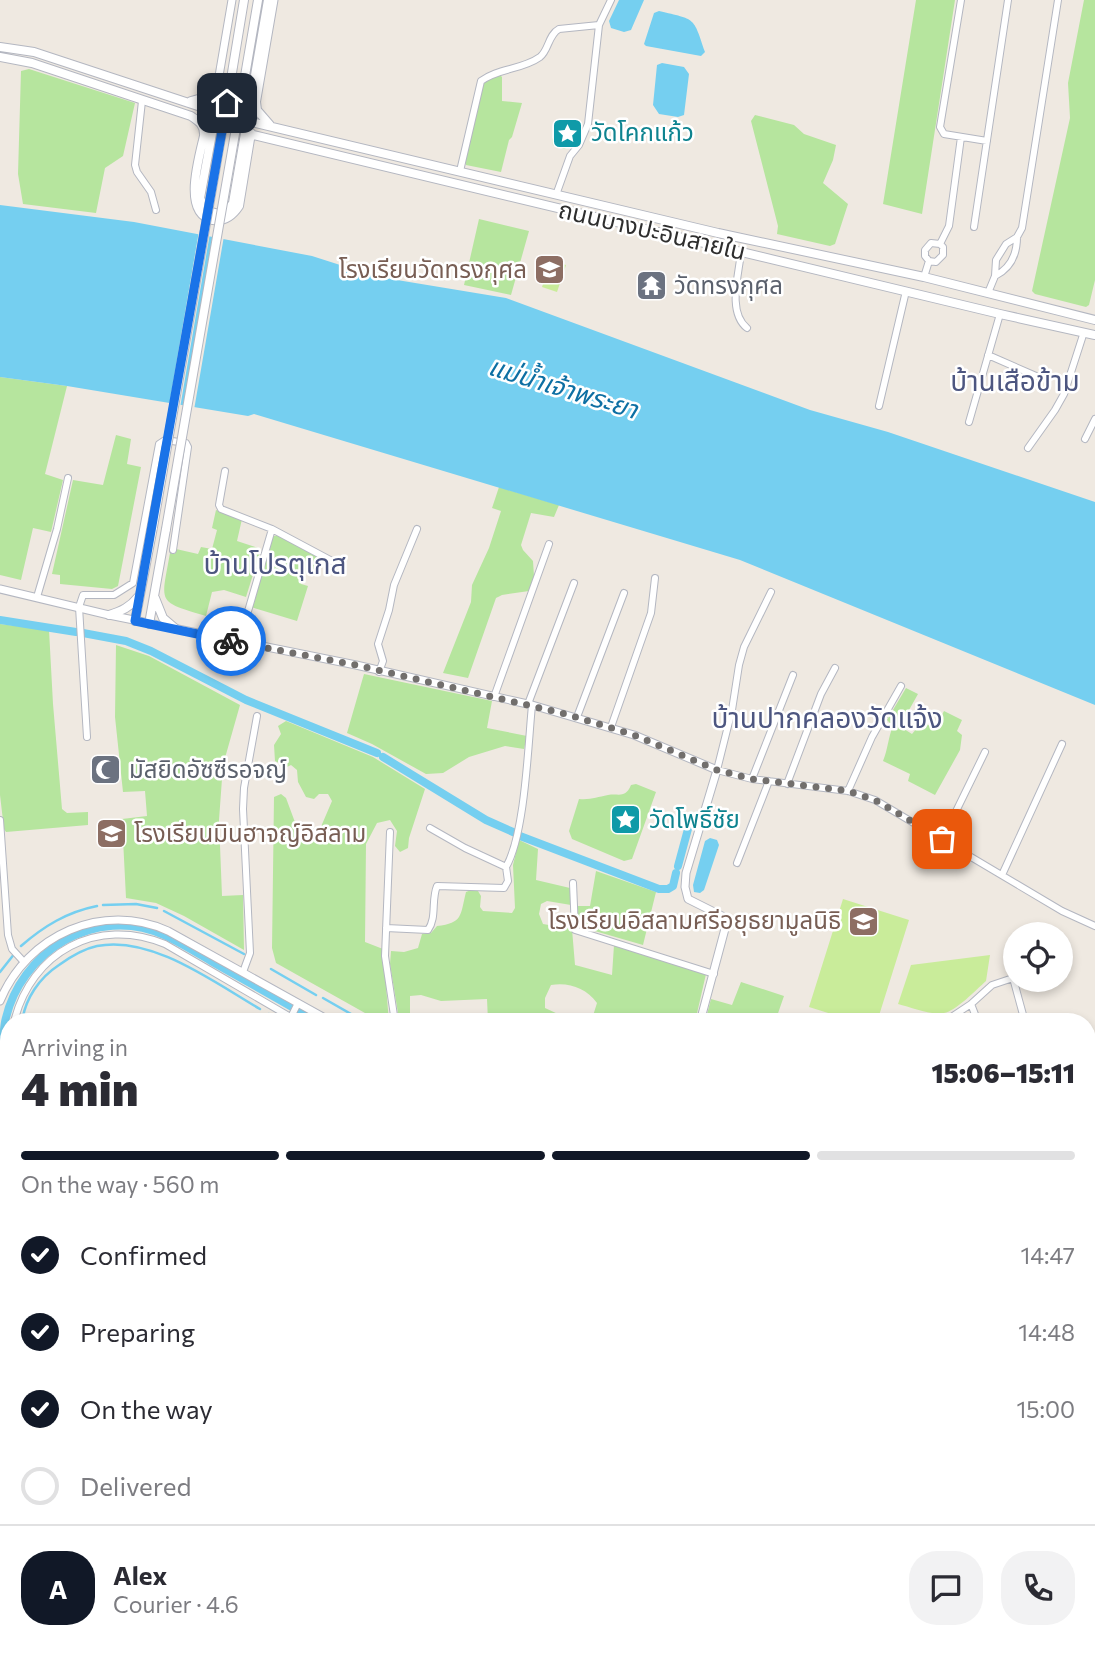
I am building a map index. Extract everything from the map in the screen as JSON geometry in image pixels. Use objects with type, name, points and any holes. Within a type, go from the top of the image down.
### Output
[{"type":"main road","points":[[135,621],[244,0]]},
{"type":"main road","points":[[149,624],[258,0]]},
{"type":"main road","points":[[213,111],[213,128],[200,198],[209,212],[220,214],[233,203],[248,134],[268,0]]},
{"type":"main road","points":[[0,47],[34,52],[213,111]]},
{"type":"main road","points":[[0,57],[32,63],[191,116],[204,128],[205,137]]},
{"type":"main road","points":[[188,102],[209,96],[218,84]]},
{"type":"main road","points":[[256,102],[263,119],[271,126]]},
{"type":"main road","points":[[213,111],[193,199],[200,213],[213,220],[229,218],[239,206],[249,149],[248,134]]},
{"type":"main road","name":"ถนนบางปะอินสายใน","points":[[250,121],[556,195],[924,277],[1095,320]]},
{"type":"main road","name":"ถนนบางปะอินสายใน","points":[[248,134],[1095,335]]},
{"type":"main road","points":[[249,149],[260,141],[271,139]]},
{"type":"main road","points":[[867,282],[872,266]]},
{"type":"main road","points":[[109,615],[132,605],[141,594]]},
{"type":"main road","points":[[154,595],[163,618],[176,629]]},
{"type":"street","points":[[213,111],[232,0]]},
{"type":"street","points":[[250,121],[256,102],[274,0]]},
{"type":"street","points":[[556,195],[570,156],[579,145],[588,124],[599,25],[611,0]]},
{"type":"street","points":[[961,0],[940,127],[944,134],[987,141]]},
{"type":"street","points":[[974,227],[1008,0]]},
{"type":"street","points":[[988,293],[995,276],[996,260],[1006,244],[1017,237],[1022,228],[1058,0]]},
{"type":"street","points":[[460,171],[481,81],[489,75],[524,65],[540,57],[554,32],[559,29],[599,25]]},
{"type":"street","points":[[142,100],[135,164],[137,172],[151,192],[156,211]]},
{"type":"street","points":[[940,244],[949,226],[961,137]]},
{"type":"street","points":[[995,276],[1005,271],[1017,251],[1017,237]]},
{"type":"street","points":[[931,243],[940,244],[943,247],[943,255],[936,262],[929,261],[925,250],[931,243]]},
{"type":"street","points":[[741,252],[737,305],[741,324],[747,328]]},
{"type":"street","points":[[924,277],[929,261]]},
{"type":"street","points":[[879,406],[906,291]]},
{"type":"street","points":[[969,422],[1000,314]]},
{"type":"street","points":[[1028,448],[1063,394],[1084,332]]},
{"type":"street","points":[[988,355],[1036,376]]},
{"type":"street","points":[[1085,439],[1095,419]]},
{"type":"street","points":[[87,737],[79,607],[83,595],[114,595],[133,583],[159,444],[165,440],[186,443],[188,447],[173,550]]},
{"type":"street","points":[[225,471],[219,505],[221,509],[272,529],[332,561]]},
{"type":"street","points":[[37,597],[68,478]]},
{"type":"street","points":[[379,672],[383,661],[379,644],[394,585],[417,528]]},
{"type":"street","points":[[239,642],[272,529]]},
{"type":"street","points":[[494,697],[549,544]]},
{"type":"street","points":[[611,727],[651,613],[655,578]]},
{"type":"street","points":[[386,928],[428,930],[432,926],[434,892],[437,886],[504,888],[508,881],[506,867],[511,857],[521,813],[530,704],[574,583]]},
{"type":"street","points":[[0,589],[135,621],[530,704],[611,727],[717,770],[752,779],[848,791],[875,800],[1062,911],[1095,926]]},
{"type":"street","points":[[703,1013],[724,935],[725,920],[718,913],[688,899],[685,887],[689,861],[717,770],[732,710],[741,656],[771,592]]},
{"type":"street","points":[[577,717],[624,593]]},
{"type":"street","points":[[787,784],[821,694],[835,668]]},
{"type":"street","points":[[752,779],[793,675]]},
{"type":"street","points":[[848,791],[872,737],[901,686]]},
{"type":"street","points":[[243,972],[250,953],[244,788],[257,716]]},
{"type":"street","points":[[1002,875],[1062,744]]},
{"type":"street","points":[[942,839],[985,752]]},
{"type":"street","points":[[737,863],[769,781]]},
{"type":"street","points":[[0,820],[8,935],[12,949],[23,961]]},
{"type":"street","points":[[430,828],[506,867]]},
{"type":"street","points":[[390,832],[385,956],[394,1013]]},
{"type":"street","points":[[573,883],[575,930],[714,974]]},
{"type":"street","points":[[0,1001],[23,961],[41,946],[80,925],[121,920],[155,925],[313,1013]]},
{"type":"street","points":[[16,1013],[29,983],[47,964],[79,941],[97,935],[116,934],[151,938],[165,944],[284,1013]]},
{"type":"street","points":[[958,1013],[992,985],[1013,978],[1023,1013]]},
{"type":"street","points":[[971,1004],[974,1013]]},
{"type":"street","points":[[293,1013],[297,1005]]},
{"type":"green space","points":[[916,0],[955,0],[922,214],[883,204]]},
{"type":"green space","points":[[1084,0],[1095,0],[1095,280],[1089,305],[1086,307],[1032,291],[1070,118],[1068,83]]},
{"type":"green space","points":[[29,69],[135,103],[123,156],[105,168],[96,213],[23,204],[18,174],[21,71]]},
{"type":"green space","points":[[500,75],[502,101],[522,103],[501,172],[466,165],[465,162],[482,82]]},
{"type":"green space","points":[[755,115],[794,125],[804,134],[836,145],[823,183],[848,204],[835,244],[830,246],[777,234],[778,226],[751,121]]},
{"type":"green space","points":[[559,124],[577,128],[578,132],[569,147],[564,149],[553,145],[552,140]]},
{"type":"green space","points":[[479,219],[529,231],[511,295],[464,285]]},
{"type":"green space","points":[[551,260],[566,265],[557,292],[542,287]]},
{"type":"green space","points":[[0,377],[67,386],[45,474],[63,480],[51,532],[33,528],[21,580],[0,575]]},
{"type":"green space","points":[[116,435],[131,439],[127,464],[141,467],[118,586],[112,589],[60,584],[60,575],[52,574],[73,480],[103,485]]},
{"type":"green space","points":[[499,487],[559,505],[554,517],[531,513],[521,545],[533,561],[534,576],[529,591],[496,598],[468,678],[443,673],[471,602],[472,585],[489,548],[501,511],[492,508]]},
{"type":"green space","points":[[216,510],[242,519],[237,541],[261,549],[246,597],[224,590],[212,592],[206,616],[170,603],[164,591],[170,553],[175,554],[176,549],[198,554],[201,547],[212,549],[217,530],[212,528]]},
{"type":"green space","points":[[280,535],[322,559],[315,576],[305,573],[301,584],[308,586],[297,621],[251,607],[270,541],[274,536]]},
{"type":"green space","points":[[0,624],[49,630],[62,809],[67,813],[88,812],[88,825],[6,832],[4,829],[0,795]]},
{"type":"green space","points":[[116,645],[149,656],[240,705],[223,765],[219,820],[222,896],[243,895],[244,950],[156,903],[126,898],[122,819],[147,816],[145,791],[123,792],[115,717]]},
{"type":"green space","points":[[364,674],[492,701],[487,728],[527,736],[524,749],[505,746],[469,757],[443,773],[426,774],[347,733]]},
{"type":"green space","points":[[906,688],[918,694],[904,719],[904,729],[912,734],[922,722],[935,728],[944,711],[962,720],[957,731],[962,735],[960,750],[935,795],[908,781],[910,774],[883,761],[893,726],[887,720]]},
{"type":"green space","points":[[286,721],[373,757],[425,789],[408,848],[400,852],[395,846],[397,831],[390,820],[377,823],[366,844],[365,942],[383,949],[388,1013],[365,1013],[276,963],[272,948],[274,797],[281,794],[286,798],[299,833],[307,837],[320,829],[332,801],[328,794],[319,794],[314,799],[306,797],[298,782],[297,770],[291,765],[287,767],[275,761],[274,745],[281,734],[278,726]]},
{"type":"green space","points":[[636,784],[656,792],[632,859],[624,861],[572,839],[569,831],[579,799],[621,794]]},
{"type":"green space","points":[[519,840],[538,849],[536,880],[570,888],[571,905],[547,901],[541,904],[539,914],[543,924],[572,929],[575,965],[612,975],[614,945],[706,974],[697,1013],[594,1013],[597,1003],[593,998],[577,987],[564,984],[551,985],[545,998],[545,1008],[556,1013],[488,1013],[487,999],[441,1001],[421,995],[410,996],[410,1013],[398,1013],[390,964],[391,951],[404,952],[418,948],[422,934],[431,933],[437,926],[456,920],[461,913],[466,892],[471,890],[478,891],[481,896],[480,907],[483,911],[512,913],[515,908],[513,865]]},
{"type":"green space","points":[[596,871],[656,892],[643,945],[578,924],[578,906],[590,906]]},
{"type":"green space","points":[[843,899],[909,920],[880,1013],[828,1013],[809,1007]]},
{"type":"green space","points":[[990,955],[986,981],[966,1000],[942,1013],[921,1011],[898,1004],[911,965]]},
{"type":"green space","points":[[741,982],[784,996],[778,1013],[707,1013],[711,999],[732,1005]]},
{"type":"water","points":[[619,0],[644,0],[631,30],[624,32],[611,28],[609,21]]},
{"type":"water","points":[[659,11],[691,21],[705,52],[701,56],[646,46],[644,44],[654,13]]},
{"type":"water","points":[[662,63],[684,67],[689,74],[684,115],[678,117],[659,114],[653,105],[657,65]]},
{"type":"water","name":"แม่น้ำเจ้าพระยา","points":[[0,205],[134,222],[312,256],[391,279],[506,298],[810,410],[888,432],[1095,502],[1095,705],[740,560],[254,414],[248,416],[0,377]]},
{"type":"water","points":[[710,838],[717,840],[719,845],[704,890],[700,893],[694,892],[693,885],[705,841]]},
{"type":"pier","points":[[199,231],[210,233],[180,408],[169,406]]},
{"type":"pier","points":[[213,234],[224,236],[194,410],[183,408]]},
{"type":"waterway","points":[[0,620],[76,632]]},
{"type":"waterway","points":[[83,633],[126,641],[151,651],[246,700],[377,753]]},
{"type":"waterway","points":[[383,757],[486,820],[513,832]]},
{"type":"waterway","points":[[678,866],[688,829]]},
{"type":"waterway","points":[[520,836],[659,889],[673,886],[676,873]]},
{"type":"waterway","points":[[103,905],[136,904],[157,908]]},
{"type":"waterway","points":[[21,946],[56,921],[97,906]]},
{"type":"waterway","points":[[164,911],[244,954]]},
{"type":"waterway","points":[[8,1013],[13,997],[26,975],[44,956],[64,941],[88,930],[112,926],[138,927],[164,935],[302,1013]]},
{"type":"waterway","points":[[24,1013],[39,983],[52,970],[87,949],[118,944],[161,954],[260,1009]]},
{"type":"waterway","points":[[0,972],[15,953]]},
{"type":"waterway","points":[[271,969],[316,995]]},
{"type":"waterway","points":[[323,998],[349,1013]]},
{"type":"way so far","points":[[231,641],[356,665],[533,705],[611,727],[717,770],[752,779],[848,791],[875,800],[942,839]]},
{"type":"place","name":"วัดโคกแก้ว","points":[[568,133]]},
{"type":"place","name":"โรงเรียนวัดทรงกุศล","points":[[550,270]]},
{"type":"place","name":"วัดทรงกุศล","points":[[651,286]]},
{"type":"place","name":"มัสยิดอัซซีรอจญ์","points":[[106,770]]},
{"type":"place","name":"วัดโพธิ์ชัย","points":[[626,820]]},
{"type":"place","name":"โรงเรียนมินฮาจญ์อิสลาม","points":[[111,834]]},
{"type":"place","name":"โรงเรียนอิสลามศรีอยุธยามูลนิธิ","points":[[864,921]]},
{"type":"district","name":"บ้านเสือข้าม","points":[[1015,381]]},
{"type":"district","name":"บ้านโปรตุเกส","points":[[275,564]]},
{"type":"district","name":"บ้านปากคลองวัดแจ้ง","points":[[827,718]]},
{"type":"route","points":[[227,103],[135,621],[231,641]]}]
